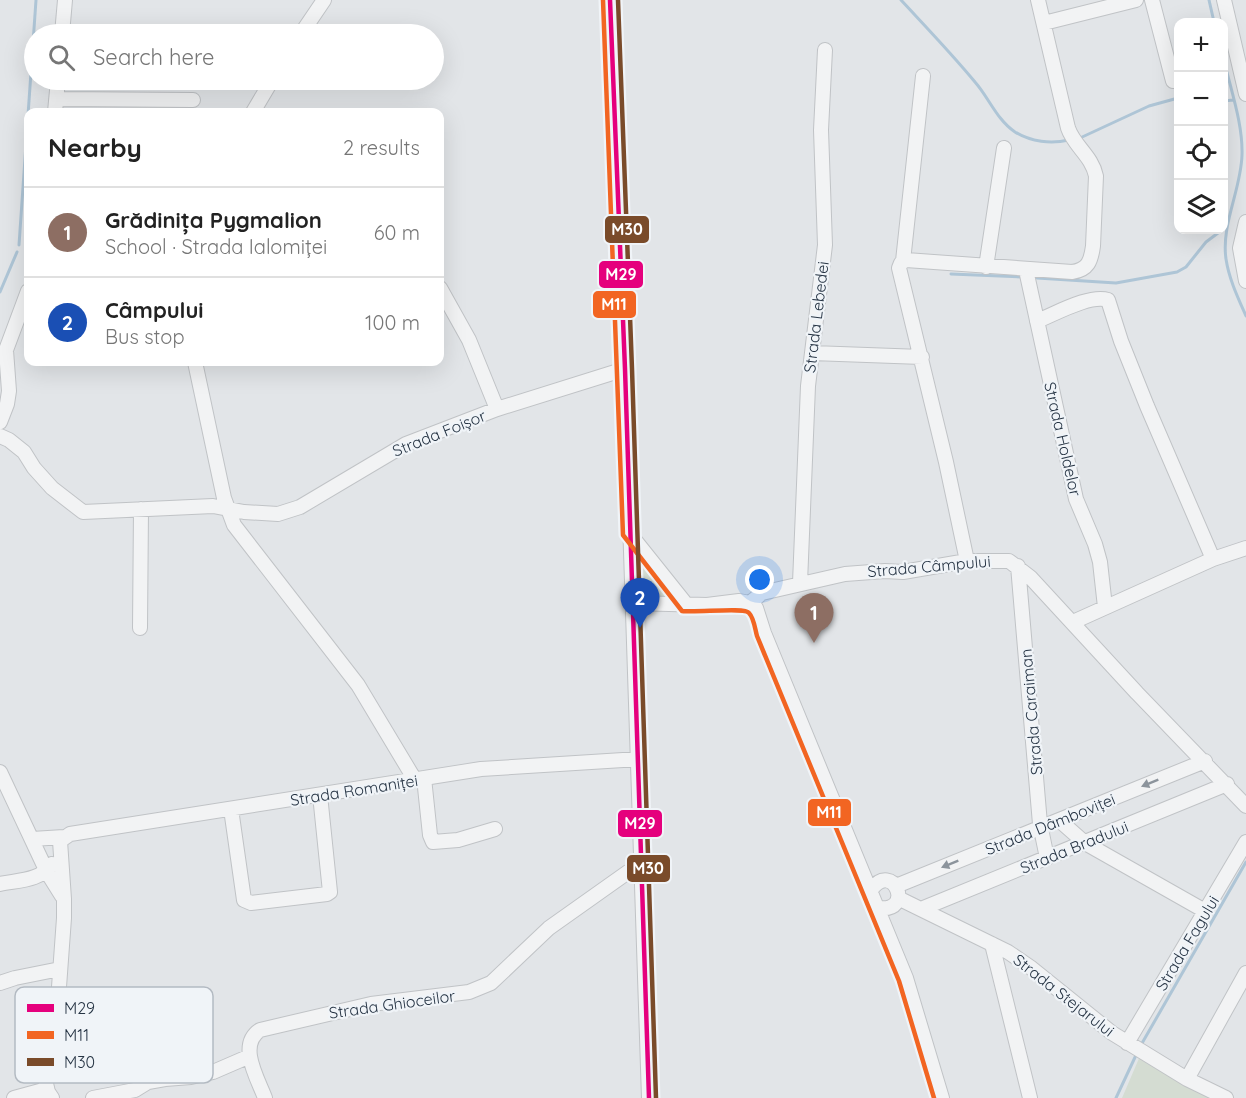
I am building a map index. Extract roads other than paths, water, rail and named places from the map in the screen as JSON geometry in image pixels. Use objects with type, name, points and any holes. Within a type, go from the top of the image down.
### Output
[{"type":"street","points":[[63,24],[65,0]]},
{"type":"street","points":[[308,24],[324,0]]},
{"type":"street","points":[[610,0],[639,759],[649,1098]]},
{"type":"street","points":[[903,261],[1026,270],[1077,271],[1085,268],[1092,256],[1096,176],[1093,165],[1072,138],[1068,128],[1038,0]]},
{"type":"street","points":[[1044,23],[1136,0]]},
{"type":"street","points":[[1152,0],[1173,81]]},
{"type":"street","points":[[1224,0],[1242,53],[1246,94]]},
{"type":"street","name":"Strada Lebedei","points":[[800,583],[808,386],[825,245],[821,130],[825,50]]},
{"type":"street","points":[[923,76],[903,261],[899,271],[946,462],[967,561]]},
{"type":"street","points":[[57,90],[56,106],[194,100]]},
{"type":"street","points":[[255,108],[266,90]]},
{"type":"street","points":[[986,267],[1004,148]]},
{"type":"street","points":[[1246,222],[1240,248],[1246,281]]},
{"type":"street","name":"Strada Holdelor","points":[[1026,270],[1076,499],[1100,562],[1105,607]]},
{"type":"street","points":[[444,295],[469,340],[497,409]]},
{"type":"street","points":[[1037,321],[1091,299],[1108,300],[1121,341],[1147,406],[1213,559]]},
{"type":"street","points":[[0,422],[9,391],[6,350],[24,302]]},
{"type":"street","points":[[812,353],[921,357]]},
{"type":"street","points":[[196,366],[226,508],[237,531],[314,626],[358,685],[419,779],[433,842],[458,840],[495,829]]},
{"type":"street","name":"Strada Foișor","points":[[0,436],[24,452],[34,468],[52,488],[83,512],[213,506],[273,514],[294,510],[406,444],[497,409],[625,369]]},
{"type":"street","points":[[140,628],[141,509]]},
{"type":"street","points":[[630,534],[686,604]]},
{"type":"street","points":[[1073,622],[1213,559],[1246,548]]},
{"type":"street","name":"Strada Câmpului","points":[[632,603],[707,605],[745,601],[750,603],[762,593],[844,574],[919,570],[967,561],[1009,561],[1018,566]]},
{"type":"street","points":[[1018,566],[1246,806]]},
{"type":"street","name":"Strada Caraiman","points":[[1018,566],[1041,828],[1047,858]]},
{"type":"street","points":[[750,603],[756,608],[764,633],[906,978],[942,1098]]},
{"type":"street","name":"Strada Romaniței","points":[[32,839],[481,769],[639,759]]},
{"type":"street","name":"Strada Dâmboviței","points":[[897,892],[1059,820],[1204,761]]},
{"type":"street","points":[[0,771],[3,787],[32,839],[47,872],[64,899]]},
{"type":"street","name":"Strada Bradului","points":[[921,909],[1227,784]]},
{"type":"street","points":[[231,809],[244,900],[251,903],[327,894],[330,892],[320,795]]},
{"type":"street","points":[[1059,820],[1085,843],[1205,911]]},
{"type":"street","points":[[58,987],[64,899],[60,841],[67,835]]},
{"type":"street","name":"Strada Fagului","points":[[1134,1047],[1205,911],[1246,842]]},
{"type":"street","points":[[0,884],[35,878],[47,872],[60,854]]},
{"type":"street","name":"Strada Ghioceilor","points":[[250,1056],[251,1039],[260,1030],[371,1004],[469,992],[484,988],[549,928],[628,872],[642,866]]},
{"type":"street","points":[[871,890],[875,883],[882,880],[890,881],[897,892],[894,905],[886,909],[878,908]]},
{"type":"street","name":"Strada Stejarului","points":[[897,892],[921,909],[992,944],[1030,967],[1099,1024],[1187,1079],[1226,1098]]},
{"type":"street","points":[[992,944],[1030,1098]]},
{"type":"street","points":[[0,983],[60,969]]},
{"type":"street","points":[[1187,1079],[1246,973]]},
{"type":"street","points":[[213,1072],[250,1056],[265,1098]]},
{"type":"street","points":[[93,1098],[135,1090],[146,1083]]},
{"type":"street","points":[[14,1098],[50,1094]]},
{"type":"waterway","points":[[34,24],[36,0]]},
{"type":"waterway","points":[[901,0],[980,88],[1009,127],[1034,140],[1048,142],[1069,140]]},
{"type":"waterway","points":[[1209,0],[1213,18]]},
{"type":"waterway","points":[[1227,72],[1239,119],[1242,155],[1226,233],[1226,259],[1246,316]]},
{"type":"waterway","points":[[29,108],[30,90]]},
{"type":"waterway","points":[[1080,138],[1149,106],[1174,99]]},
{"type":"waterway","points":[[1228,101],[1233,100]]},
{"type":"waterway","points":[[19,245],[24,173]]},
{"type":"waterway","points":[[1037,278],[1116,283],[1177,272],[1186,267],[1206,242],[1217,234]]},
{"type":"waterway","points":[[0,292],[17,252]]},
{"type":"waterway","points":[[951,274],[1022,277]]},
{"type":"waterway","points":[[1141,1045],[1246,862]]},
{"type":"waterway","points":[[1116,1098],[1137,1053]]},
{"type":"place","name":"Câmpului","points":[[640,628]]},
{"type":"place","name":"Grădinița Pygmalion","points":[[814,643]]}]
